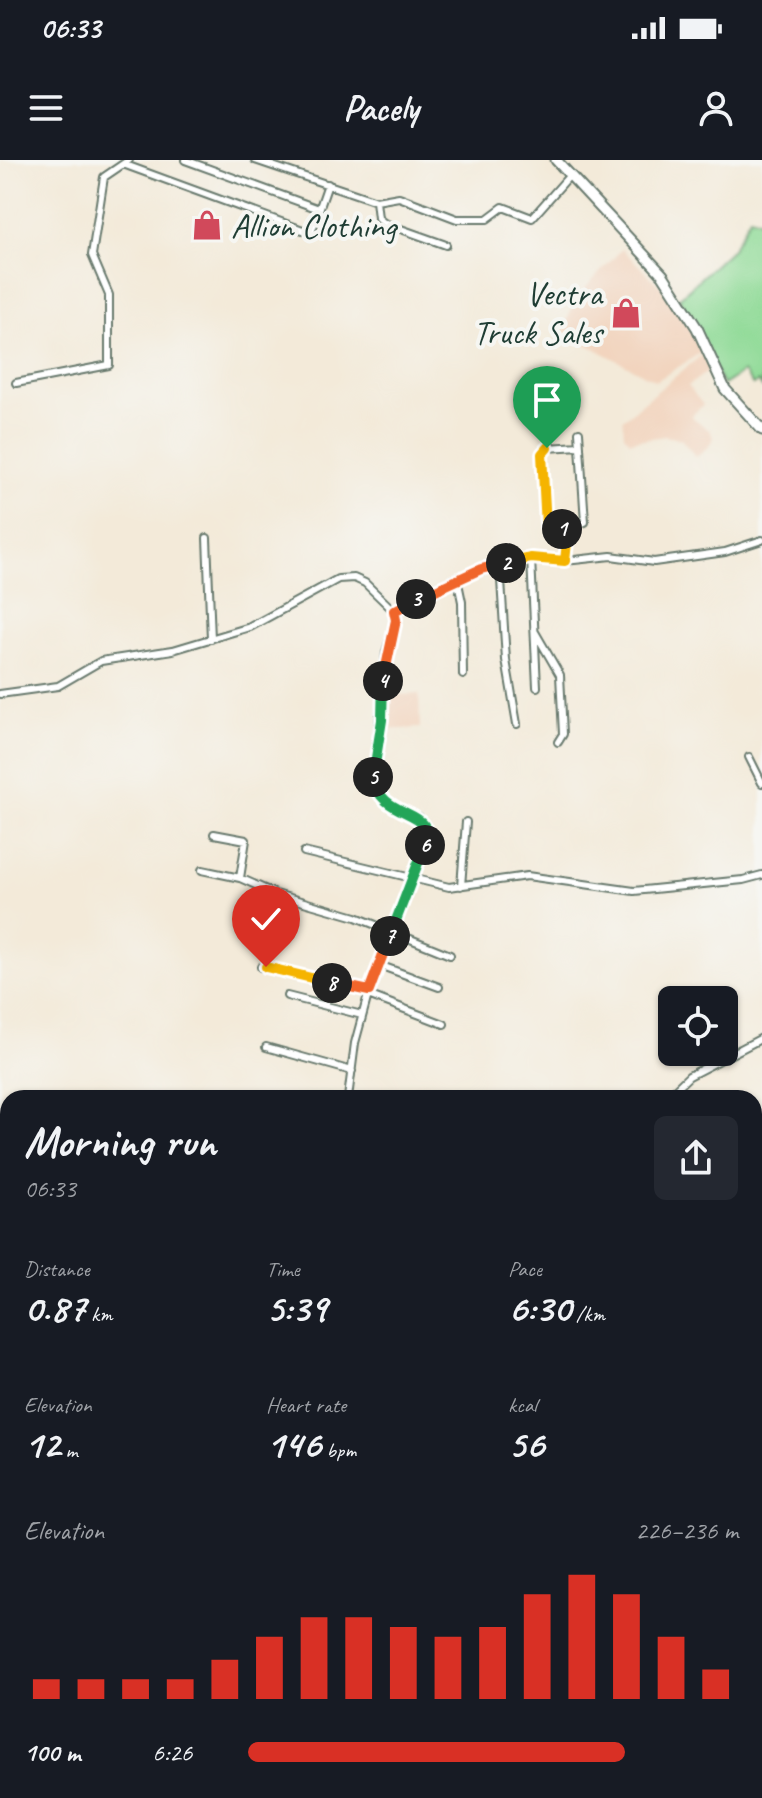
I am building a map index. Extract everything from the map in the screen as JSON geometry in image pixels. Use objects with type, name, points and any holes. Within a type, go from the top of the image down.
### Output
[{"type":"main road","points":[[556,160],[663,275],[697,328],[725,389],[762,430]]},
{"type":"street","points":[[185,160],[319,209]]},
{"type":"street","points":[[255,160],[376,201],[399,197],[457,219],[487,219],[503,207],[528,219],[570,175]]},
{"type":"street","points":[[16,383],[109,365],[109,295],[92,255],[104,177],[126,162],[311,233],[328,184]]},
{"type":"street","points":[[376,201],[378,218],[384,223],[446,245]]},
{"type":"street","points":[[579,432],[580,446],[585,522],[567,529],[552,530],[546,526],[542,454],[547,448],[580,446]]},
{"type":"street","points":[[565,561],[567,529]]},
{"type":"street","points":[[207,538],[211,639]]},
{"type":"street","points":[[394,611],[457,578],[531,558],[565,561],[611,556],[654,562],[725,552],[762,540]]},
{"type":"street","points":[[531,558],[537,687]]},
{"type":"street","points":[[500,564],[506,660],[517,724]]},
{"type":"street","points":[[0,694],[58,686],[101,661],[173,650],[250,627],[338,579],[354,578],[365,583],[394,611],[396,620],[386,652],[382,720],[372,768],[381,797],[394,809],[419,817],[427,839],[362,1015],[349,1090]]},
{"type":"street","points":[[457,578],[462,602],[463,675]]},
{"type":"street","points":[[535,632],[560,675],[563,734],[558,742]]},
{"type":"street","points":[[749,757],[762,783]]},
{"type":"street","points":[[461,886],[466,822]]},
{"type":"street","points":[[214,834],[246,840],[240,878]]},
{"type":"street","points":[[304,852],[355,863],[412,881],[461,886],[527,876],[634,891],[743,880],[762,875]]},
{"type":"street","points":[[202,870],[240,878],[276,894],[322,905],[450,955]]},
{"type":"street","points":[[379,965],[439,987]]},
{"type":"street","points":[[261,967],[369,993],[444,1024]]},
{"type":"street","points":[[287,996],[362,1015]]},
{"type":"street","points":[[674,1090],[689,1076],[762,1038]]},
{"type":"street","points":[[266,1047],[352,1071]]},
{"type":"shaded area","name":"Vectra Truck Sales","points":[[622,249],[674,300],[702,352],[656,381],[562,331],[578,296]]},
{"type":"shaded area","points":[[703,354],[713,367],[688,386],[703,405],[691,416],[710,431],[713,438],[709,446],[696,457],[681,439],[665,436],[630,441],[624,435],[623,419]]},
{"type":"shaded area","points":[[419,694],[420,728],[382,730],[384,696]]},
{"type":"green space","points":[[750,217],[762,221],[762,387],[758,382],[753,385],[743,372],[723,385],[679,298],[733,248]]},
{"type":"place","name":"Allion Clothing","points":[[207,225]]},
{"type":"place","name":"Vectra Truck Sales","points":[[626,313]]},
{"type":"route","points":[[266,967],[369,991],[427,839],[419,817],[394,809],[381,797],[375,787],[372,768],[382,720],[382,686],[386,652],[396,620],[394,611],[437,587],[481,569],[531,558],[565,561],[567,529],[552,530],[546,526],[542,454],[547,448]]}]
